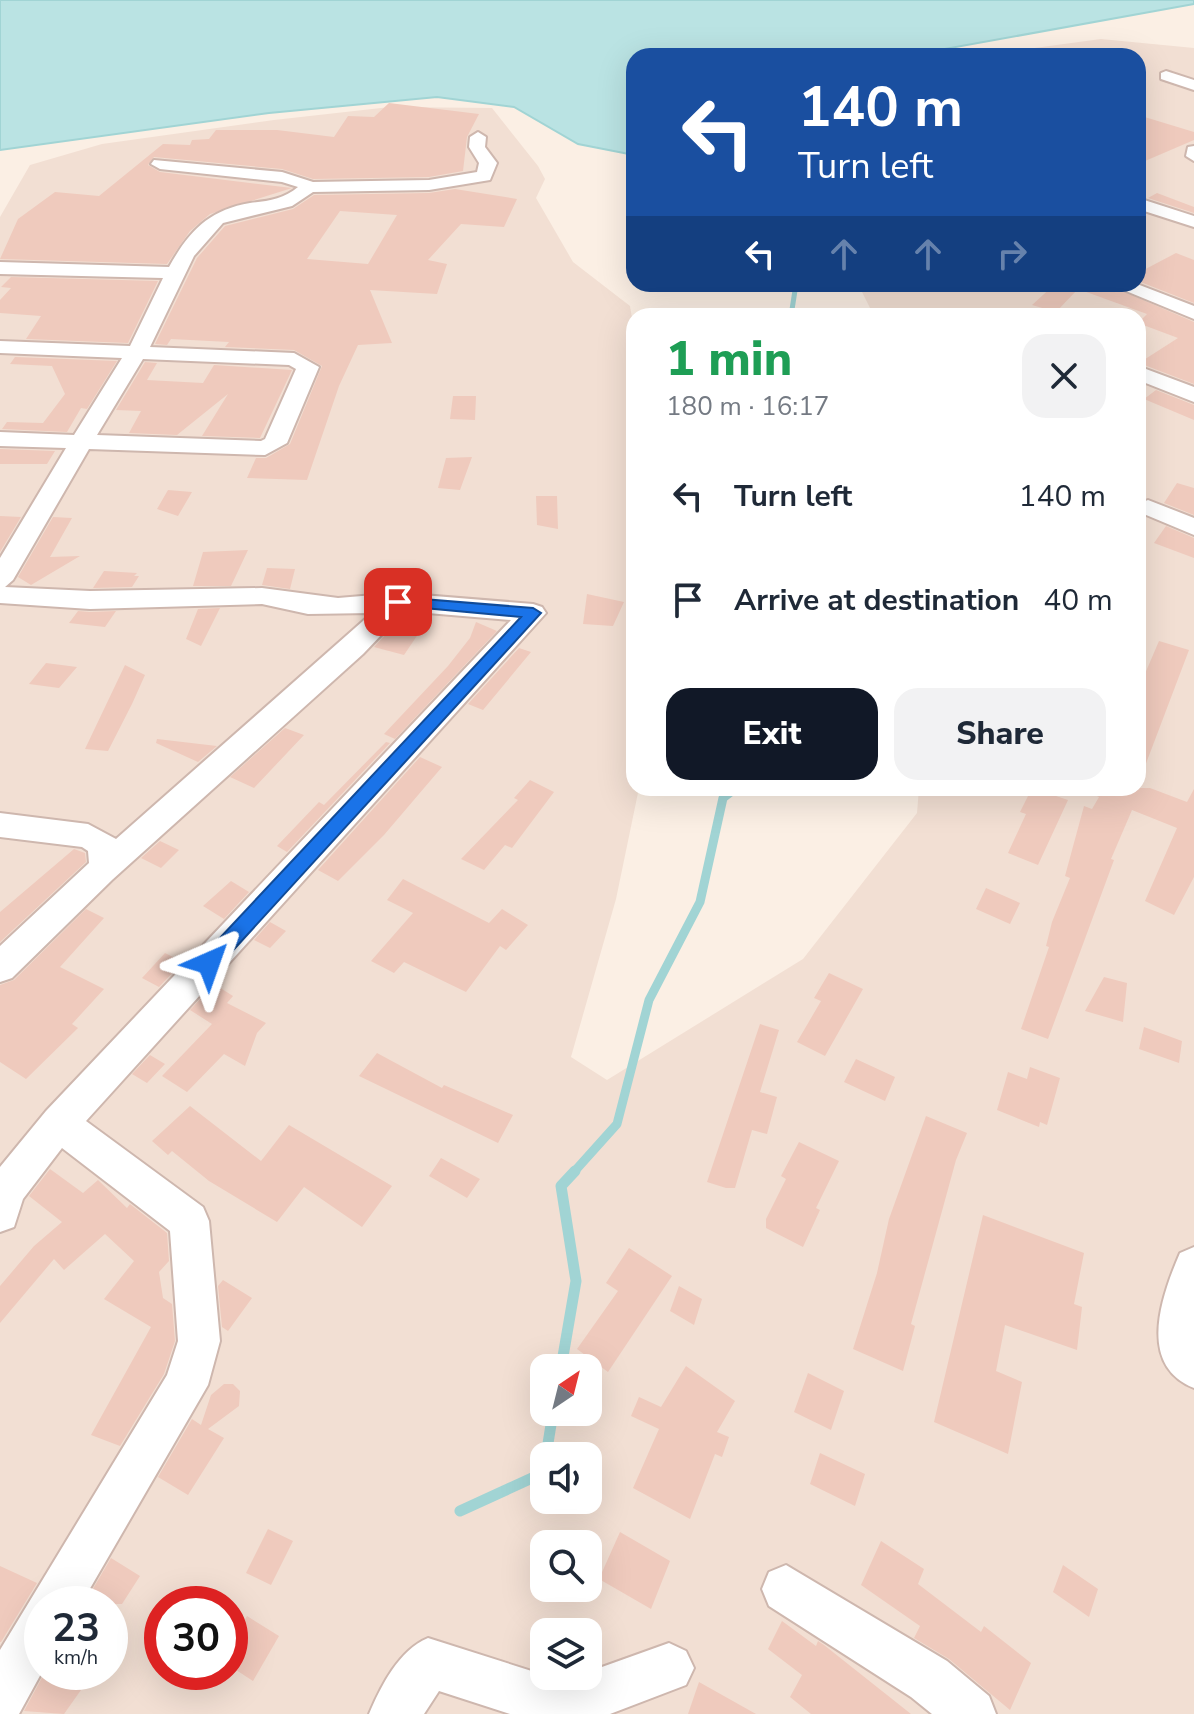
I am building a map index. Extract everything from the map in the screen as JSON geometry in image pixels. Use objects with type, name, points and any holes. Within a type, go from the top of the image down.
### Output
[{"type":"street","points":[[1166,76],[1194,85]]},
{"type":"street","points":[[160,164],[282,177],[299,180],[309,187],[429,185],[484,176],[488,163],[477,147],[478,137]]},
{"type":"street","points":[[0,580],[80,440],[138,350],[192,245],[212,223],[238,211],[298,199],[309,187]]},
{"type":"street","points":[[1146,206],[1194,222]]},
{"type":"street","points":[[0,268],[178,273]]},
{"type":"street","points":[[1140,292],[1194,313]]},
{"type":"street","points":[[0,347],[138,350],[294,359],[308,367],[275,443],[265,448],[0,439]]},
{"type":"street","points":[[1146,375],[1194,395]]},
{"type":"street","points":[[1148,507],[1194,527]]},
{"type":"street","points":[[0,595],[90,600],[262,596],[338,607],[398,602],[533,613],[59,1123],[5,1191],[0,1213]]},
{"type":"street","points":[[0,968],[101,871],[353,648],[398,602]]},
{"type":"street","points":[[0,825],[88,836],[104,845],[105,865],[101,871]]},
{"type":"street","points":[[59,1123],[189,1221],[199,1341],[186,1385],[65,1586]]},
{"type":"street","points":[[1192,1365],[1179,1350],[1177,1339],[1194,1267]]},
{"type":"street","points":[[786,1589],[929,1679],[971,1714]]},
{"type":"street","points":[[0,1699],[24,1656]]},
{"type":"street","points":[[394,1714],[428,1663],[563,1706],[669,1668]]},
{"type":"shaded area","points":[[1101,39],[1194,48],[1194,1714],[0,1714],[0,217],[30,165],[102,144],[274,120],[390,107],[492,108],[545,179],[536,198],[573,262],[630,306],[626,308],[626,796],[637,796],[616,899],[571,1057],[607,1080],[803,959],[917,813],[918,796],[1146,796],[1146,308],[870,308],[862,292],[1146,292],[1146,48],[1034,48]]},
{"type":"water","points":[[0,0],[1194,0],[1194,4],[950,48],[626,48],[626,153],[578,144],[514,107],[437,97],[269,113],[0,150]]},
{"type":"building","points":[[389,103],[479,114],[467,137],[463,171],[429,177],[313,179],[282,169],[154,157],[148,165],[160,172],[292,188],[210,214],[190,231],[167,264],[0,259],[18,219],[55,192],[99,196],[163,144],[190,145],[192,140],[209,139],[216,130],[277,130],[334,137],[348,116],[374,117]]},
{"type":"building","points":[[1146,117],[1194,132],[1194,140],[1146,161]]},
{"type":"building","points":[[455,189],[517,199],[504,227],[461,224],[428,260],[447,264],[437,294],[370,290],[392,343],[358,345],[339,386],[307,480],[247,478],[256,458],[266,458],[290,444],[322,366],[294,350],[225,347],[229,342],[171,339],[167,345],[155,344],[197,258],[225,226],[293,209],[314,195],[429,193]],"holes":[[[340,211],[397,215],[368,264],[307,259]]]},
{"type":"building","points":[[1157,193],[1194,207],[1194,213],[1148,198]]},
{"type":"building","points":[[1176,253],[1194,260],[1194,303],[1146,284],[1146,269]]},
{"type":"building","points":[[11,277],[158,281],[128,343],[26,339],[41,316],[0,313],[0,300],[11,288],[1,287]]},
{"type":"building","points":[[1046,292],[1075,292],[1060,308],[1032,305]]},
{"type":"building","points":[[1086,292],[1125,292],[1194,322],[1194,384],[1146,366],[1146,359],[1178,338],[1146,326],[1146,308],[1130,308]]},
{"type":"building","points":[[15,357],[117,361],[87,409],[81,408],[67,432],[2,429],[7,422],[43,423],[65,394],[52,366],[10,364]]},
{"type":"building","points":[[145,362],[157,363],[147,380],[203,383],[214,365],[292,370],[260,438],[202,436],[228,394],[177,435],[129,433],[141,411],[116,410]]},
{"type":"building","points":[[1156,390],[1194,405],[1194,420],[1146,400]]},
{"type":"building","points":[[453,396],[476,396],[475,420],[450,419]]},
{"type":"building","points":[[0,449],[55,451],[47,464],[0,464]]},
{"type":"building","points":[[472,457],[460,490],[438,488],[446,458]]},
{"type":"building","points":[[1177,483],[1194,488],[1194,515],[1164,503]]},
{"type":"building","points":[[168,490],[192,492],[178,516],[157,509]]},
{"type":"building","points":[[536,496],[557,496],[558,529],[537,525]]},
{"type":"building","points":[[0,516],[21,517],[0,552]]},
{"type":"building","points":[[53,517],[72,518],[50,557],[80,556],[31,585],[18,577]]},
{"type":"building","points":[[1166,526],[1194,538],[1194,558],[1154,543]]},
{"type":"building","points":[[248,550],[231,586],[193,586],[203,552]]},
{"type":"building","points":[[267,568],[295,569],[290,589],[262,585]]},
{"type":"building","points":[[104,571],[137,573],[134,576],[139,576],[132,587],[93,588]]},
{"type":"building","points":[[587,594],[624,602],[613,626],[583,624]]},
{"type":"building","points":[[220,608],[201,646],[186,639],[198,609]]},
{"type":"building","points":[[78,611],[116,611],[105,627],[69,623]]},
{"type":"building","points":[[405,614],[429,618],[404,655],[374,647]]},
{"type":"building","points":[[476,622],[497,631],[395,739],[384,734],[448,666],[470,638]]},
{"type":"building","points":[[1159,641],[1189,650],[1146,764],[1146,671]]},
{"type":"building","points":[[519,648],[531,652],[483,710],[468,704]]},
{"type":"building","points":[[46,663],[77,667],[59,688],[29,684]]},
{"type":"building","points":[[125,665],[145,675],[132,704],[108,751],[85,749]]},
{"type":"building","points":[[285,728],[304,735],[254,788],[230,777]]},
{"type":"building","points":[[157,739],[217,746],[198,762],[156,743]]},
{"type":"building","points":[[386,742],[390,743],[287,852],[277,846],[319,802],[324,805]]},
{"type":"building","points":[[420,757],[442,767],[384,835],[338,881],[318,870]]},
{"type":"building","points":[[530,780],[554,792],[512,848],[505,845],[484,870],[461,859],[518,800],[514,798]]},
{"type":"building","points":[[1146,788],[1150,788],[1187,802],[1194,789],[1194,877],[1174,915],[1145,901],[1177,828],[1132,810],[1111,859],[1114,860],[1048,1039],[1021,1029],[1049,947],[1046,946],[1052,922],[1070,878],[1065,876],[1084,806],[1092,809],[1099,797],[1097,796],[1146,796]]},
{"type":"building","points":[[1028,796],[1056,796],[1068,800],[1038,865],[1008,853],[1026,814],[1020,812]]},
{"type":"building","points":[[160,841],[179,850],[161,868],[141,858]]},
{"type":"building","points":[[74,849],[85,853],[86,862],[0,942],[0,912]]},
{"type":"building","points":[[403,879],[489,923],[502,909],[528,925],[506,950],[500,946],[466,992],[404,962],[394,973],[371,961],[413,913],[387,900]]},
{"type":"building","points":[[231,881],[249,892],[224,919],[203,906]]},
{"type":"building","points":[[986,888],[1020,903],[1010,924],[976,909]]},
{"type":"building","points":[[86,909],[104,918],[60,967],[104,989],[72,1024],[78,1028],[26,1079],[0,1062],[0,985],[14,980]]},
{"type":"building","points":[[270,922],[286,931],[270,948],[254,940]]},
{"type":"building","points":[[165,953],[183,962],[159,987],[142,978]]},
{"type":"building","points":[[829,973],[863,989],[825,1056],[797,1042],[821,1001],[814,998]]},
{"type":"building","points":[[1104,977],[1127,983],[1123,1022],[1085,1011]]},
{"type":"building","points":[[214,984],[233,996],[227,1003],[266,1023],[257,1033],[245,1066],[224,1054],[187,1092],[162,1076],[212,1024],[190,1010]]},
{"type":"building","points":[[760,1024],[779,1030],[760,1092],[777,1097],[767,1134],[752,1130],[735,1188],[726,1188],[707,1182]]},
{"type":"building","points":[[1144,1027],[1182,1041],[1179,1063],[1139,1049]]},
{"type":"building","points":[[377,1053],[442,1088],[444,1085],[513,1115],[498,1143],[359,1076]]},
{"type":"building","points":[[150,1055],[165,1064],[147,1083],[132,1074]]},
{"type":"building","points":[[856,1059],[895,1077],[885,1101],[844,1082]]},
{"type":"building","points":[[1030,1067],[1060,1078],[1047,1125],[1040,1122],[1039,1127],[997,1110],[1008,1072],[1027,1079]]},
{"type":"building","points":[[190,1106],[261,1161],[289,1125],[392,1186],[362,1227],[304,1187],[277,1222],[209,1181],[172,1151],[168,1155],[152,1141]]},
{"type":"building","points":[[926,1116],[967,1133],[956,1160],[911,1324],[915,1326],[903,1371],[853,1349],[877,1273],[889,1219]]},
{"type":"building","points":[[799,1142],[839,1161],[816,1208],[820,1210],[803,1247],[766,1228],[766,1219],[786,1179],[781,1176]]},
{"type":"building","points":[[441,1158],[480,1179],[467,1198],[429,1176]]},
{"type":"building","points":[[50,1169],[83,1193],[98,1180],[127,1208],[130,1204],[167,1233],[169,1261],[159,1272],[163,1298],[172,1304],[175,1341],[164,1374],[120,1446],[91,1435],[151,1327],[104,1299],[134,1261],[105,1234],[64,1270],[54,1259],[0,1323],[0,1286],[34,1246],[62,1222],[29,1196]]},
{"type":"building","points":[[983,1215],[1084,1253],[1074,1304],[1082,1307],[1077,1350],[1005,1325],[996,1371],[1022,1382],[1008,1454],[934,1422]]},
{"type":"building","points":[[629,1248],[672,1276],[608,1372],[602,1368],[602,1354],[584,1354],[577,1349],[618,1291],[606,1283]]},
{"type":"building","points":[[223,1280],[252,1298],[228,1331],[222,1327],[218,1286]]},
{"type":"building","points":[[679,1286],[702,1299],[694,1325],[670,1311]]},
{"type":"building","points":[[686,1366],[735,1401],[717,1432],[729,1437],[722,1457],[715,1454],[690,1519],[633,1488],[659,1429],[631,1416],[639,1397],[661,1407]]},
{"type":"building","points":[[808,1373],[844,1391],[831,1430],[794,1412]]},
{"type":"building","points":[[224,1384],[233,1384],[240,1391],[239,1406],[208,1429],[224,1438],[188,1495],[158,1477],[192,1419],[201,1425],[211,1395]]},
{"type":"building","points":[[820,1453],[865,1474],[855,1506],[810,1484]]},
{"type":"building","points":[[268,1529],[293,1541],[271,1585],[246,1573]]},
{"type":"building","points":[[620,1532],[670,1561],[651,1609],[602,1581],[602,1572]]},
{"type":"building","points":[[881,1541],[924,1569],[918,1584],[981,1632],[984,1626],[1031,1663],[1010,1710],[949,1659],[914,1638],[920,1626],[861,1585]]},
{"type":"building","points":[[111,1558],[140,1576],[128,1595],[128,1586],[95,1586]]},
{"type":"building","points":[[1063,1565],[1098,1589],[1089,1617],[1053,1592]]},
{"type":"building","points":[[0,1566],[37,1583],[35,1586],[24,1586],[24,1604],[0,1642]]},
{"type":"building","points":[[248,1617],[279,1636],[253,1681],[248,1678]]},
{"type":"building","points":[[782,1621],[816,1646],[818,1641],[824,1645],[911,1714],[811,1714],[790,1697],[802,1675],[768,1649]]},
{"type":"building","points":[[699,1682],[756,1714],[688,1714]]},
{"type":"building","points":[[35,1690],[81,1690],[64,1714],[24,1711]]},
{"type":"waterway","points":[[792,308],[795,292]]},
{"type":"waterway","points":[[573,1173],[617,1124],[649,1000],[700,902],[726,796]]},
{"type":"waterway","points":[[563,1354],[576,1281],[561,1186],[575,1171]]},
{"type":"waterway","points":[[548,1442],[551,1426]]},
{"type":"waterway","points":[[460,1511],[530,1479]]},
{"type":"route","points":[[209,963],[533,613],[398,602]]}]
